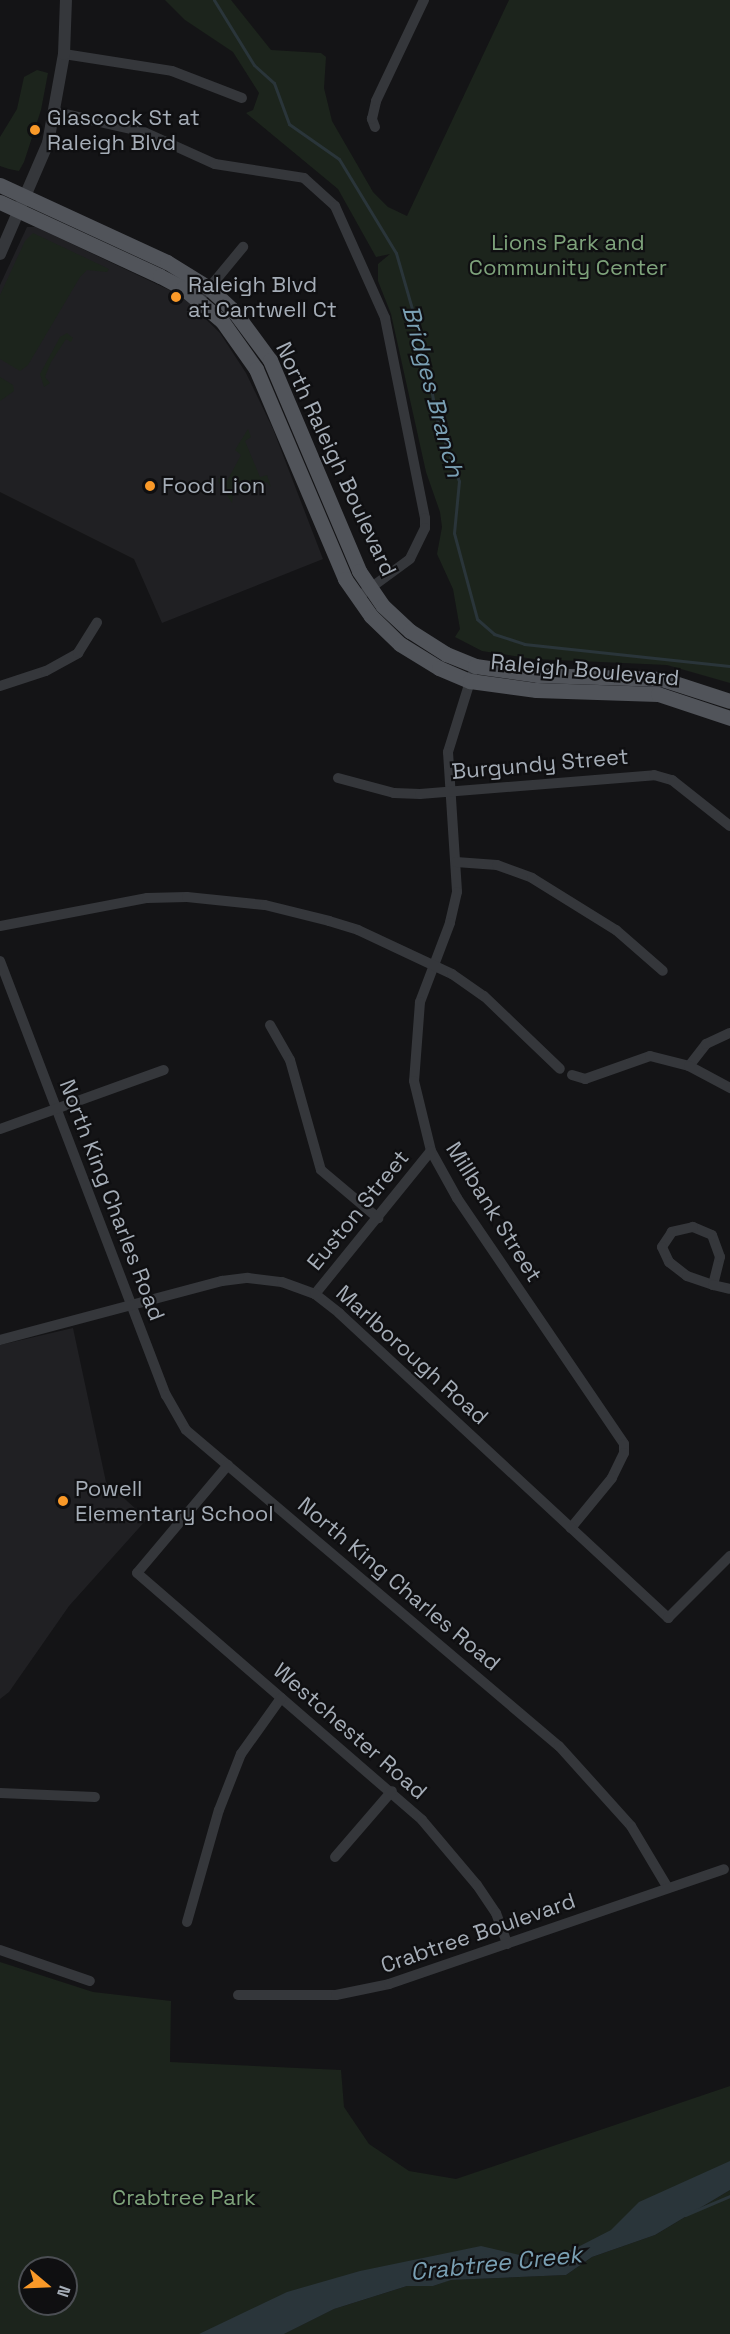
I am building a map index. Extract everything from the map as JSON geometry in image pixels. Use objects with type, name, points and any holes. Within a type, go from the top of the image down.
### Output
[{"type":"main road","name":"North Raleigh Boulevard","points":[[0,185],[23,204],[160,276],[199,301],[222,321],[256,369],[345,579],[357,598],[400,644],[439,668],[470,681]]},
{"type":"main road","name":"North Raleigh Boulevard","points":[[0,202],[23,204],[167,262],[209,288],[233,310],[270,360],[359,571],[370,589],[410,631],[446,654],[475,666]]},
{"type":"main road","name":"Raleigh Boulevard","points":[[475,666],[538,675],[662,679],[730,701]]},
{"type":"main road","name":"Raleigh Boulevard","points":[[470,681],[536,690],[658,694],[730,718]]},
{"type":"street","points":[[0,254],[23,204],[56,112],[64,54],[66,0]]},
{"type":"street","points":[[375,127],[372,119],[376,101],[424,0]]},
{"type":"street","points":[[64,54],[172,71],[242,98]]},
{"type":"street","points":[[56,112],[144,132],[215,164],[304,178],[335,206],[385,318],[425,518],[425,528],[410,559],[357,598]]},
{"type":"street","points":[[199,301],[243,247]]},
{"type":"street","points":[[0,686],[46,671],[78,653],[97,623]]},
{"type":"street","name":"Millbank Street","points":[[475,666],[448,752],[448,791],[457,892],[450,923],[420,1002],[413,1061],[417,1104],[431,1151],[457,1198],[624,1444],[624,1453],[612,1478],[570,1528]]},
{"type":"street","name":"Burgundy Street","points":[[338,778],[394,793],[654,775],[672,780],[730,826]]},
{"type":"street","points":[[456,862],[497,865],[532,878],[616,930],[663,971]]},
{"type":"street","points":[[0,926],[147,898],[214,898],[266,905],[329,921],[358,930],[434,966],[484,996],[560,1069]]},
{"type":"street","name":"North King Charles Road","points":[[0,961],[166,1395],[186,1430],[559,1746],[631,1826],[668,1888]]},
{"type":"street","points":[[270,1025],[290,1060],[321,1170],[378,1218]]},
{"type":"street","points":[[689,1066],[705,1044],[730,1033]]},
{"type":"street","points":[[572,1075],[585,1079],[650,1056],[689,1066],[730,1088]]},
{"type":"street","points":[[0,1129],[164,1070]]},
{"type":"street","name":"Euston Street","points":[[315,1294],[431,1151]]},
{"type":"street","points":[[713,1285],[720,1257],[712,1235],[693,1227],[672,1232],[662,1247],[669,1262],[687,1276],[713,1285],[730,1289]]},
{"type":"street","name":"Marlborough Road","points":[[0,1340],[132,1303],[248,1278],[282,1282],[315,1294],[668,1618],[730,1556]]},
{"type":"street","name":"Westchester Road","points":[[228,1465],[137,1573],[392,1791],[422,1820],[477,1885],[496,1913],[507,1944]]},
{"type":"street","points":[[187,1922],[219,1810],[241,1754],[281,1698]]},
{"type":"street","points":[[335,1857],[392,1791]]},
{"type":"street","points":[[0,1793],[95,1797]]},
{"type":"street","name":"Crabtree Boulevard","points":[[238,1995],[360,1992],[724,1869]]},
{"type":"street","points":[[0,1950],[90,1981]]},
{"type":"shaded area","points":[[27,227],[36,227],[182,296],[220,333],[246,373],[273,429],[323,559],[162,623],[134,559],[0,492],[0,285]]},
{"type":"shaded area","name":"Powell Elementary School","points":[[73,1328],[106,1482],[147,1519],[69,1606],[9,1692],[0,1699],[0,1345]]},
{"type":"green space","name":"Lions Park and Community Center","points":[[165,0],[231,0],[271,50],[321,53],[326,57],[324,88],[332,121],[373,192],[388,207],[407,216],[509,0],[730,0],[730,683],[667,665],[534,659],[482,651],[455,637],[460,629],[453,589],[437,554],[442,527],[440,512],[426,472],[391,314],[378,281],[378,264],[390,254],[376,257],[338,189],[246,113],[253,110],[259,93],[233,52],[185,20]]},
{"type":"green space","points":[[37,70],[48,73],[41,110],[24,162],[19,171],[0,166],[0,137],[17,109],[24,77]]},
{"type":"green space","points":[[33,233],[109,269],[107,272],[87,270],[80,277],[28,365],[20,371],[0,359],[0,295],[25,241]]},
{"type":"green space","points":[[67,333],[73,338],[71,342],[66,339],[51,362],[45,377],[50,383],[44,387],[40,374],[60,337]]},
{"type":"green space","points":[[0,377],[13,385],[14,391],[0,401]]},
{"type":"green space","points":[[248,429],[251,437],[245,441],[260,477],[267,475],[271,487],[267,482],[244,490],[233,495],[232,503],[218,481],[219,478],[227,481],[241,455],[235,450]]},
{"type":"green space","name":"Crabtree Park","points":[[0,1962],[93,1992],[171,2001],[170,2062],[341,2070],[344,2107],[369,2144],[409,2171],[456,2179],[730,2086],[730,2175],[657,2221],[552,2256],[424,2274],[258,2334],[0,2334]]},
{"type":"green space","points":[[730,2190],[730,2334],[284,2334],[334,2309],[407,2286],[433,2286],[450,2280],[566,2275],[592,2257],[655,2235]]},
{"type":"water","points":[[730,2161],[730,2190],[655,2235],[592,2257],[566,2275],[451,2280],[433,2286],[407,2286],[334,2309],[284,2334],[199,2334],[287,2292],[360,2271],[481,2246],[532,2258],[574,2249],[611,2230],[639,2202]]},
{"type":"waterway","name":"Bridges Branch","points":[[214,0],[254,65],[274,83],[289,124],[339,159],[396,253],[423,347],[437,420],[459,481],[454,533],[477,619],[494,634],[524,644],[730,666]]},
{"type":"waterway","name":"Crabtree Creek","points":[[685,2215],[730,2196]]},
{"type":"place","name":"Glascock St at Raleigh Blvd","points":[[35,130]]},
{"type":"place","name":"Raleigh Blvd at Cantwell Ct","points":[[176,297]]},
{"type":"place","name":"Food Lion","points":[[150,486]]},
{"type":"place","name":"Powell Elementary School","points":[[63,1501]]}]
